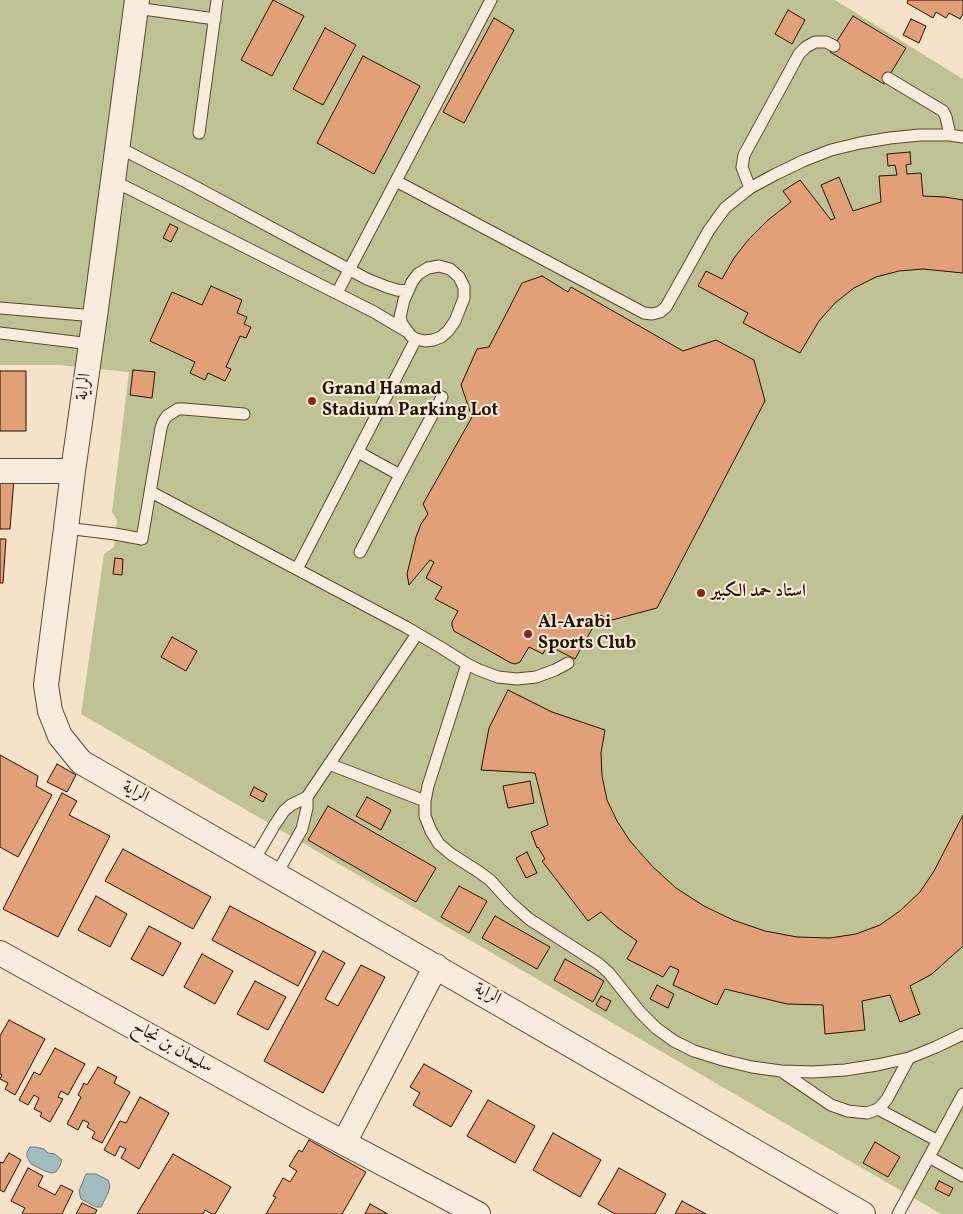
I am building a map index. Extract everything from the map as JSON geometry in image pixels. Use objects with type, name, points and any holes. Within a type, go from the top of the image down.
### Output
[{"type":"street","name":"الراية","points":[[137,4],[73,471],[46,685],[50,711],[60,736],[81,762],[863,1214]]},
{"type":"street","points":[[0,472],[73,471]]},
{"type":"street","name":"سليمان بن نجاح","points":[[0,953],[344,1143],[478,1214]]},
{"type":"street","points":[[344,1143],[436,966]]},
{"type":"lane","points":[[199,133],[217,0]]},
{"type":"lane","points":[[337,294],[492,0]]},
{"type":"lane","points":[[137,4],[215,19]]},
{"type":"lane","points":[[750,188],[742,167],[744,155],[799,54],[806,47],[816,42],[826,42],[834,46]]},
{"type":"lane","points":[[888,78],[943,111],[950,135]]},
{"type":"lane","points":[[396,181],[644,313],[652,314],[660,312],[666,307],[709,230],[725,208],[750,188],[803,161],[831,150],[860,143],[920,135],[963,137]]},
{"type":"lane","points":[[118,147],[349,270],[382,286],[408,291]]},
{"type":"lane","points":[[112,180],[374,312],[406,331]]},
{"type":"lane","points":[[439,266],[450,269],[459,277],[464,286],[464,298],[448,331],[441,337],[425,341],[410,336],[406,331],[400,317],[402,305],[408,291],[418,274],[428,268],[439,266]]},
{"type":"lane","points":[[0,308],[95,316]]},
{"type":"lane","points":[[0,333],[91,344]]},
{"type":"lane","points":[[297,569],[416,339]]},
{"type":"lane","points":[[360,552],[442,397]]},
{"type":"lane","points":[[66,528],[142,538],[161,428],[167,416],[178,409],[184,408],[244,414]]},
{"type":"lane","points":[[358,452],[400,475]]},
{"type":"lane","points":[[151,492],[417,634],[467,664],[498,677],[517,679],[536,677],[568,663]]},
{"type":"lane","points":[[253,862],[284,811],[307,796],[417,634]]},
{"type":"lane","points":[[467,664],[428,786],[425,816],[430,831],[439,844],[490,880],[508,901],[529,919],[610,973],[640,1012],[656,1028],[674,1041],[694,1051],[742,1065],[781,1071],[813,1072],[845,1070],[909,1058],[963,1034]]},
{"type":"lane","points":[[329,764],[425,801]]},
{"type":"lane","points":[[276,875],[302,829],[307,808],[307,796]]},
{"type":"lane","points":[[781,1071],[823,1100],[839,1108],[848,1112],[866,1113],[878,1109],[887,1098],[909,1058]]},
{"type":"lane","points":[[898,1214],[963,1094]]},
{"type":"lane","points":[[878,1109],[938,1141]]},
{"type":"lane","points":[[929,1157],[963,1176]]},
{"type":"green space","name":"Al-Arabi Sports Club","points":[[0,0],[835,0],[963,79],[963,1214],[941,1214],[81,714],[104,554],[114,547],[117,520],[112,512],[129,372],[59,365],[0,365]]},
{"type":"water","points":[[30,1147],[44,1149],[62,1160],[56,1172],[51,1173],[31,1164],[27,1157]]},
{"type":"water","points":[[86,1174],[96,1174],[108,1180],[110,1186],[101,1207],[96,1207],[81,1199],[79,1191]]},
{"type":"building","points":[[273,0],[304,16],[272,76],[241,60]]},
{"type":"building","points":[[908,0],[963,0],[963,14],[960,19],[949,13],[946,18],[936,12],[933,18],[907,3]]},
{"type":"building","points":[[788,10],[805,20],[792,44],[775,34]]},
{"type":"building","points":[[853,16],[906,48],[884,84],[830,52]]},
{"type":"building","points":[[494,18],[514,30],[464,123],[443,112]]},
{"type":"building","points":[[911,19],[926,26],[919,43],[903,35]]},
{"type":"building","points":[[325,28],[356,45],[323,105],[293,89]]},
{"type":"building","points":[[363,56],[420,86],[374,174],[317,143]]},
{"type":"building","points":[[910,152],[911,164],[906,165],[907,174],[921,173],[923,196],[963,200],[963,273],[923,269],[899,271],[876,277],[854,288],[835,303],[819,321],[800,353],[743,323],[748,313],[698,286],[706,271],[722,279],[734,258],[749,239],[768,220],[791,202],[783,191],[800,180],[831,220],[835,218],[821,185],[839,177],[853,211],[881,202],[879,176],[897,175],[895,165],[888,166],[887,154]]},
{"type":"building","points":[[170,224],[178,228],[171,242],[163,238]]},
{"type":"building","points":[[542,276],[568,292],[571,287],[683,351],[716,340],[754,360],[765,401],[657,608],[612,620],[600,615],[575,659],[547,645],[543,654],[529,647],[520,662],[515,664],[454,631],[452,622],[458,611],[435,599],[442,587],[426,578],[434,562],[430,560],[409,585],[407,574],[416,537],[421,524],[428,514],[423,504],[472,417],[461,385],[477,349],[489,347],[522,283]]},
{"type":"building","points":[[211,286],[242,300],[237,313],[247,317],[244,324],[251,327],[246,338],[240,336],[226,367],[231,369],[225,381],[208,373],[205,380],[190,373],[195,362],[150,341],[172,292],[202,305]]},
{"type":"building","points":[[133,370],[155,372],[152,398],[130,395]]},
{"type":"building","points":[[0,371],[26,371],[26,431],[0,431]]},
{"type":"building","points":[[0,478],[14,479],[10,529],[0,529]]},
{"type":"building","points":[[0,539],[6,539],[3,583],[0,583]]},
{"type":"building","points":[[115,558],[123,559],[122,575],[113,574]]},
{"type":"building","points":[[172,637],[197,651],[186,671],[161,657]]},
{"type":"building","points":[[508,690],[552,712],[605,730],[601,753],[602,776],[607,800],[617,821],[630,841],[652,866],[676,888],[704,906],[733,920],[765,931],[797,937],[830,938],[856,934],[880,925],[901,910],[920,892],[934,871],[963,815],[963,946],[932,974],[910,986],[920,1014],[900,1022],[890,995],[862,1001],[865,1030],[825,1034],[823,1005],[787,1004],[725,989],[717,1005],[673,985],[679,970],[670,966],[663,977],[627,959],[637,941],[617,927],[601,912],[588,921],[542,861],[545,859],[537,848],[531,832],[548,825],[535,773],[481,770],[489,728]]},
{"type":"building","points":[[0,755],[38,776],[36,786],[52,795],[18,857],[0,847]]},
{"type":"building","points":[[57,764],[76,775],[67,792],[47,782]]},
{"type":"building","points":[[530,781],[534,803],[508,808],[503,786]]},
{"type":"building","points":[[254,787],[267,794],[263,802],[250,795]]},
{"type":"building","points":[[62,793],[77,801],[69,815],[110,836],[58,937],[3,909]]},
{"type":"building","points":[[367,797],[391,810],[381,830],[356,816]]},
{"type":"building","points":[[328,806],[436,868],[416,902],[308,840]]},
{"type":"building","points":[[123,849],[211,897],[193,929],[105,881]]},
{"type":"building","points":[[527,852],[537,873],[526,878],[516,858]]},
{"type":"building","points":[[459,886],[487,901],[469,933],[441,917]]},
{"type":"building","points":[[96,896],[127,914],[110,947],[78,930]]},
{"type":"building","points":[[230,906],[316,952],[298,986],[212,940]]},
{"type":"building","points":[[495,916],[550,947],[537,969],[482,938]]},
{"type":"building","points":[[149,926],[181,943],[163,976],[131,959]]},
{"type":"building","points":[[323,951],[345,963],[325,999],[338,1006],[361,965],[385,977],[323,1093],[264,1061]]},
{"type":"building","points":[[202,954],[233,971],[215,1004],[184,987]]},
{"type":"building","points":[[565,959],[604,981],[593,1002],[554,980]]},
{"type":"building","points":[[255,981],[286,997],[268,1030],[237,1014]]},
{"type":"building","points":[[657,985],[674,994],[668,1008],[650,999]]},
{"type":"building","points":[[601,996],[611,1001],[606,1011],[596,1005]]},
{"type":"building","points":[[9,1020],[45,1039],[15,1095],[5,1089],[8,1083],[0,1079],[2,1075],[0,1074],[0,1036]]},
{"type":"building","points":[[55,1048],[85,1064],[68,1095],[61,1091],[58,1097],[63,1099],[50,1122],[40,1116],[42,1113],[34,1109],[39,1098],[34,1095],[28,1105],[19,1100],[34,1072],[40,1075]]},
{"type":"building","points":[[424,1064],[472,1091],[451,1127],[413,1105],[420,1093],[410,1087]]},
{"type":"building","points":[[98,1067],[117,1077],[114,1083],[130,1092],[102,1143],[92,1138],[95,1132],[87,1127],[89,1123],[83,1120],[78,1130],[67,1124],[81,1097],[78,1095],[84,1083],[87,1085]]},
{"type":"building","points":[[140,1097],[169,1113],[139,1169],[121,1158],[126,1149],[120,1146],[115,1156],[104,1150],[120,1121],[126,1123]]},
{"type":"building","points":[[488,1100],[535,1126],[515,1163],[467,1136]]},
{"type":"building","points":[[553,1133],[601,1160],[580,1197],[533,1170]]},
{"type":"building","points":[[309,1140],[366,1172],[342,1214],[266,1214],[276,1197],[273,1196],[283,1178],[290,1182],[297,1171],[289,1166],[299,1150],[302,1152]]},
{"type":"building","points":[[875,1142],[900,1157],[888,1177],[863,1163]]},
{"type":"building","points":[[9,1153],[21,1160],[4,1192],[0,1190],[0,1162],[3,1163]]},
{"type":"building","points":[[173,1154],[231,1187],[215,1214],[205,1210],[203,1214],[137,1214]]},
{"type":"building","points":[[28,1168],[43,1176],[38,1186],[55,1195],[61,1185],[73,1191],[62,1214],[24,1214],[22,1213],[25,1208],[11,1201]]},
{"type":"building","points":[[619,1168],[666,1194],[655,1214],[615,1214],[598,1204]]},
{"type":"building","points":[[939,1181],[953,1188],[949,1196],[935,1189]]},
{"type":"building","points":[[682,1201],[706,1214],[675,1214]]},
{"type":"building","points":[[82,1203],[97,1210],[95,1214],[76,1214]]},
{"type":"building","points":[[370,1204],[388,1214],[365,1214]]},
{"type":"place","name":"Grand Hamad Stadium Parking Lot","points":[[312,401]]},
{"type":"place","name":"استاد حمد الكبير","points":[[701,593]]},
{"type":"place","name":"Al-Arabi Sports Club","points":[[528,634]]}]
